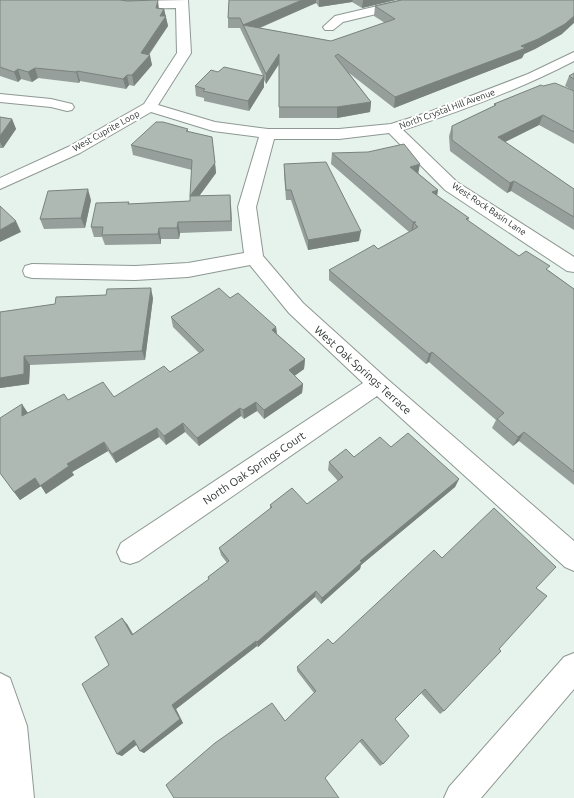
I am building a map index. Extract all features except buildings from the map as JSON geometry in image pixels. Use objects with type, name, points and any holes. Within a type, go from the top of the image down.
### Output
[{"type":"street","points":[[88,0],[129,5],[183,2]]},
{"type":"street","points":[[329,27],[339,19],[418,0]]},
{"type":"street","name":"West Cuprite Loop","points":[[0,184],[74,150],[149,107],[184,53],[183,2]]},
{"type":"street","name":"North Crystal Hill Avenue","points":[[149,107],[213,126],[268,134],[339,134],[393,128],[533,77],[574,56]]},
{"type":"street","points":[[533,77],[547,84]]},
{"type":"street","points":[[0,98],[51,103],[67,107]]},
{"type":"street","name":"West Rock Basin Lane","points":[[393,128],[451,186],[574,266]]},
{"type":"street","points":[[32,271],[135,274],[188,270],[254,258],[247,207],[268,134]]},
{"type":"street","name":"West Oak Springs Terrace","points":[[254,258],[296,308],[378,384],[574,558]]},
{"type":"street","name":"North Oak Springs Court","points":[[130,552],[378,384]]},
{"type":"street","points":[[460,798],[574,667]]},
{"type":"street","points":[[0,688],[12,726],[18,798]]},
{"type":"street","points":[[2,798],[12,726]]}]
